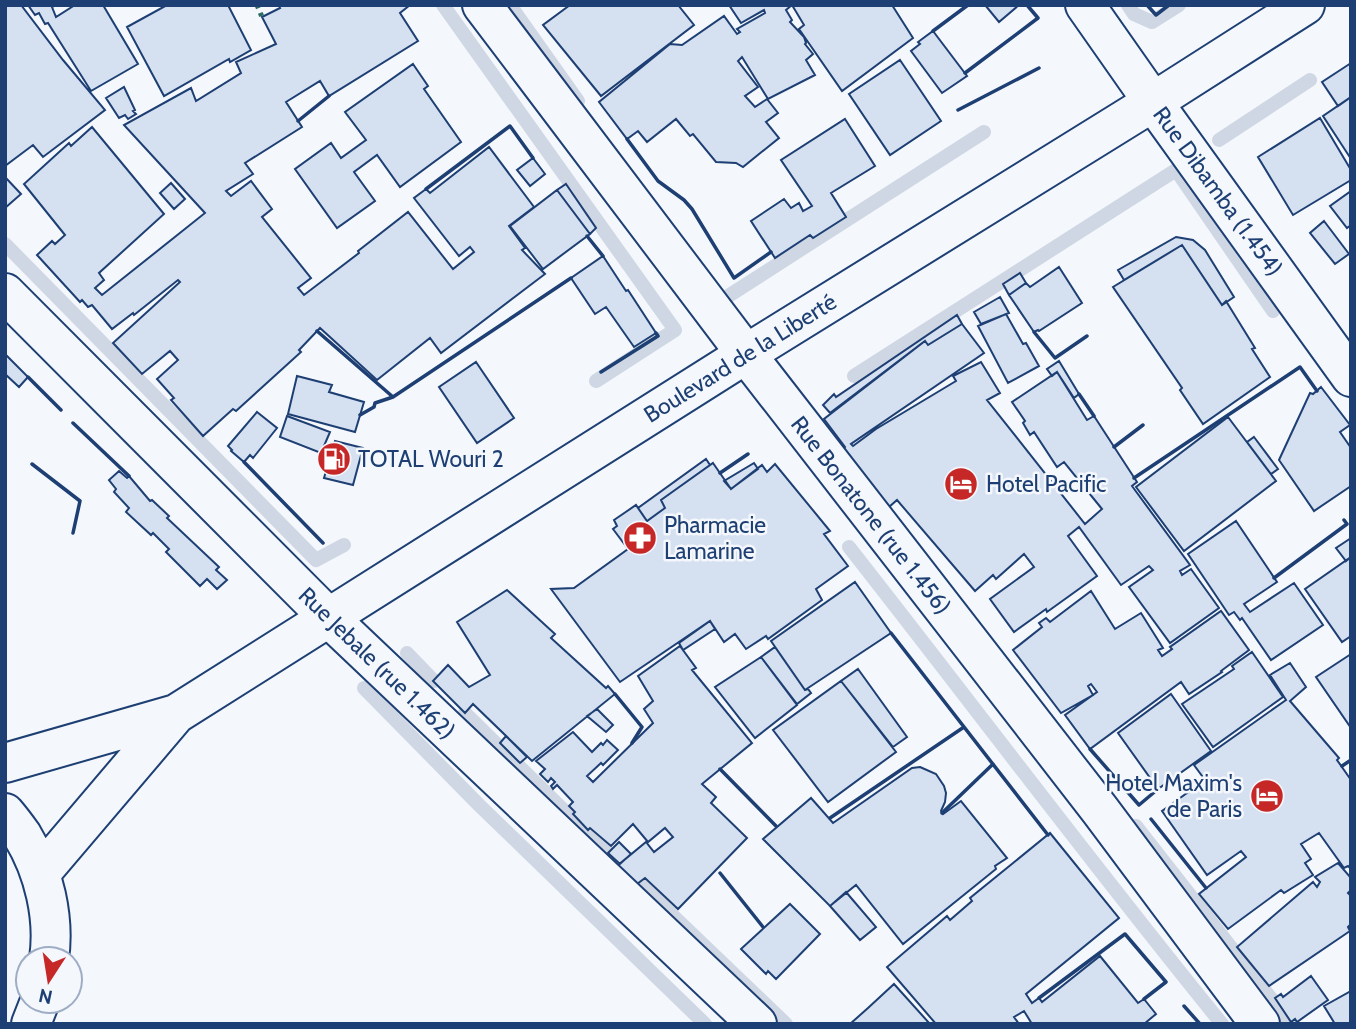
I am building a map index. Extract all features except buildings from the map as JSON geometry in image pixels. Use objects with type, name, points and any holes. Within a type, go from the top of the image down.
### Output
[{"type":"main road","name":"Rue Bonatone (rue 1.456)","points":[[482,5],[746,354],[1100,810],[1260,1024]]},
{"type":"main road","name":"Rue Dibamba (1.454)","points":[[1085,5],[1351,377]]},
{"type":"main road","name":"Boulevard de la Liberté","points":[[5,762],[176,714],[1305,5]]},
{"type":"main road","name":"Rue Jebale (rue 1.462)","points":[[5,293],[328,617],[757,1024]]},
{"type":"main road","name":"Boulevard de la Liberté","points":[[40,874],[176,714]]},
{"type":"main road","points":[[5,813],[22,836],[40,874],[49,911],[51,945]]},
{"type":"waterway","points":[[443,5],[675,330],[596,381]]},
{"type":"waterway","points":[[510,5],[578,101]]},
{"type":"waterway","points":[[1128,5],[1134,14],[1152,22],[1179,5]]},
{"type":"waterway","points":[[1219,140],[1310,80]]},
{"type":"waterway","points":[[715,291],[722,300],[984,132]]},
{"type":"waterway","points":[[854,376],[1176,170],[1273,311]]},
{"type":"waterway","points":[[5,244],[316,560],[344,545]]},
{"type":"waterway","points":[[849,547],[1222,1024]]},
{"type":"waterway","points":[[407,653],[434,681]]},
{"type":"waterway","points":[[364,688],[479,805],[705,1024]]},
{"type":"waterway","points":[[465,713],[786,1024]]},
{"type":"waterway","points":[[1136,826],[1291,1024]]},
{"type":"hedge","points":[[257,5],[262,17]]},
{"type":"wall","points":[[933,31],[968,5]]},
{"type":"wall","points":[[965,73],[1038,18],[1027,5]]},
{"type":"wall","points":[[1147,5],[1156,15],[1169,5]]},
{"type":"wall","points":[[958,110],[1039,68]]},
{"type":"wall","points":[[298,121],[329,96]]},
{"type":"wall","points":[[426,189],[510,126],[533,158]]},
{"type":"wall","points":[[627,139],[658,181],[692,209],[734,278],[771,252]]},
{"type":"wall","points":[[587,236],[603,256]]},
{"type":"wall","points":[[360,415],[374,407],[375,403],[393,397],[571,278]]},
{"type":"wall","points":[[317,331],[393,397]]},
{"type":"wall","points":[[1034,332],[1055,358],[1087,336]]},
{"type":"wall","points":[[601,372],[658,336],[656,333]]},
{"type":"wall","points":[[1134,478],[1300,367],[1317,391]]},
{"type":"wall","points":[[28,377],[61,410]]},
{"type":"wall","points":[[1079,394],[1094,416]]},
{"type":"wall","points":[[73,423],[129,476]]},
{"type":"wall","points":[[1114,447],[1143,425]]},
{"type":"wall","points":[[720,473],[748,454]]},
{"type":"wall","points":[[244,462],[323,543]]},
{"type":"wall","points":[[32,464],[80,501],[73,533]]},
{"type":"wall","points":[[1274,578],[1347,524],[1344,520]]},
{"type":"wall","points":[[891,633],[1048,835]]},
{"type":"wall","points":[[615,694],[642,727],[632,743]]},
{"type":"wall","points":[[830,818],[964,727]]},
{"type":"wall","points":[[1090,749],[1139,805],[1158,789]]},
{"type":"wall","points":[[1342,766],[1351,760]]},
{"type":"wall","points":[[942,813],[993,764]]},
{"type":"wall","points":[[720,769],[776,826]]},
{"type":"wall","points":[[1151,819],[1206,888]]},
{"type":"wall","points":[[720,873],[763,927]]},
{"type":"wall","points":[[1039,998],[1125,934],[1166,982],[1144,999]]},
{"type":"wall","points":[[1184,1006],[1200,1024]]},
{"type":"place","name":"TOTAL Wouri 2","points":[[334,459]]},
{"type":"place","name":"Hotel Pacific","points":[[961,484]]},
{"type":"place","name":"Pharmacie Lamarine","points":[[640,538]]},
{"type":"place","name":"Hotel Maxim's de Paris","points":[[1267,796]]}]
